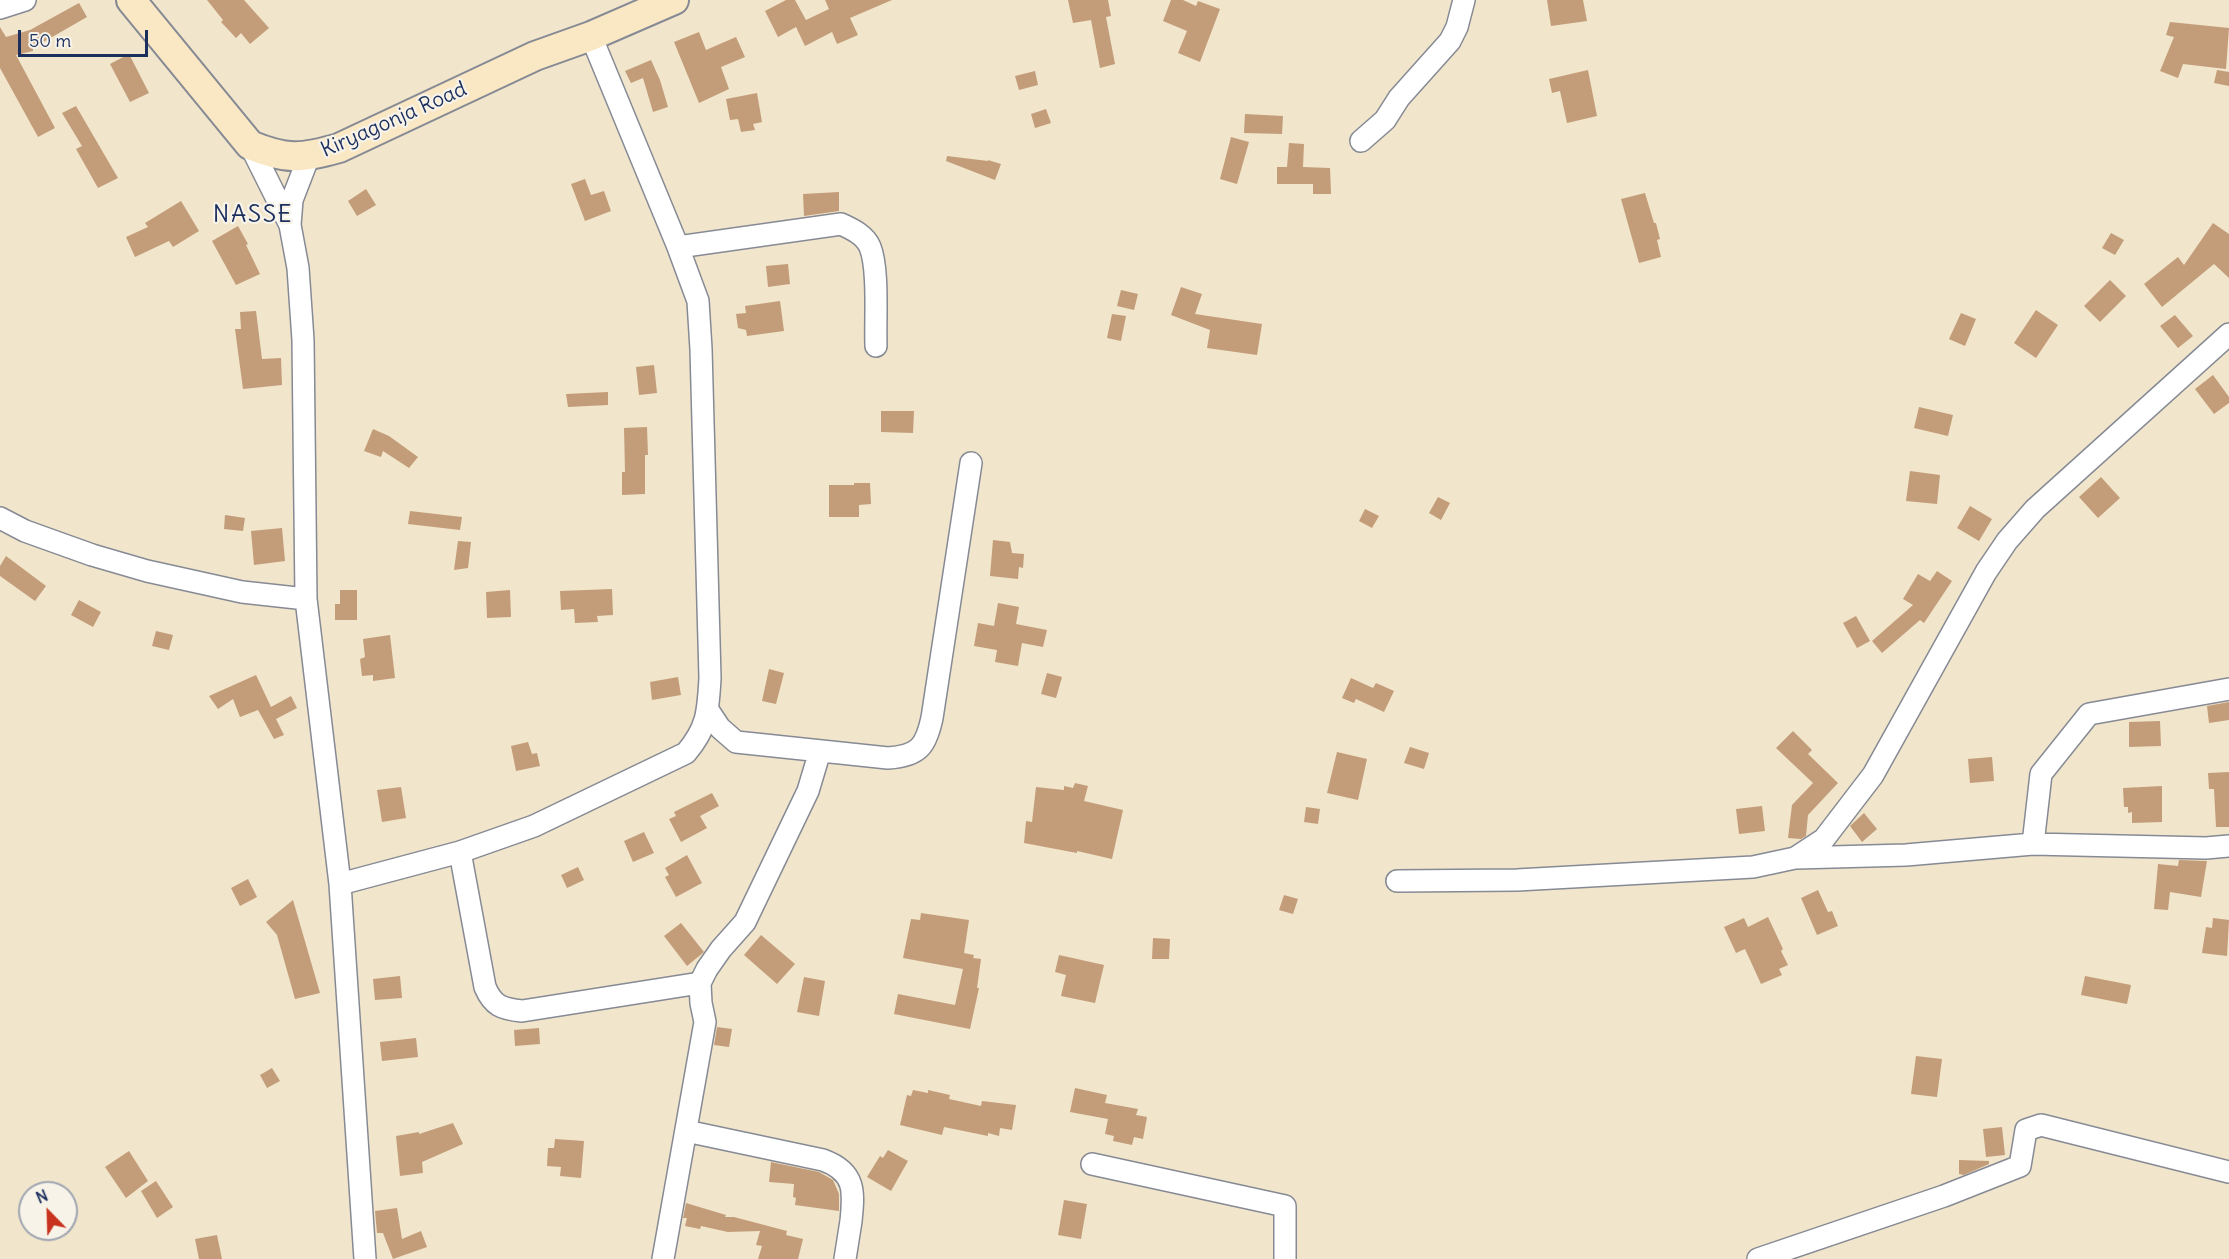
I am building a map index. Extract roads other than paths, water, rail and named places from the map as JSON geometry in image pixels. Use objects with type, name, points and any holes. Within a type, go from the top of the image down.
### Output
[{"type":"street","points":[[0,8],[25,0]]},
{"type":"street","points":[[131,0],[250,145],[290,225]]},
{"type":"street","name":"Kiryagonja Road","points":[[250,145],[272,154],[290,157],[309,156],[339,148],[535,56],[591,36],[674,0]]},
{"type":"street","points":[[1361,141],[1385,120],[1399,98],[1450,41],[1457,27],[1464,0]]},
{"type":"street","points":[[340,884],[460,852],[534,826],[686,753],[700,737],[708,710],[710,678],[698,301],[591,36]]},
{"type":"street","points":[[309,156],[292,200],[290,225],[298,268],[303,340],[306,599],[340,884],[365,1259]]},
{"type":"street","points":[[678,247],[841,225],[852,229],[870,246],[874,264],[876,346]]},
{"type":"street","points":[[1795,858],[1824,839],[1873,775],[1986,572],[2007,541],[2035,509],[2229,334]]},
{"type":"street","points":[[708,710],[720,729],[736,742],[888,758],[904,757],[917,750],[928,738],[971,463]]},
{"type":"street","points":[[0,518],[25,531],[92,555],[147,571],[242,592],[306,599]]},
{"type":"street","points":[[2033,844],[2041,774],[2089,714],[2229,689]]},
{"type":"street","points":[[663,1259],[705,1022],[700,1003],[700,983],[706,969],[745,922],[808,791],[820,751]]},
{"type":"street","points":[[1397,881],[1517,880],[1720,869],[1753,867],[1795,858],[1906,855],[2033,844],[2206,848],[2229,846]]},
{"type":"street","points":[[460,852],[484,987],[494,1005],[504,1009],[522,1011],[700,983]]},
{"type":"street","points":[[1758,1259],[1944,1196],[2020,1166],[2026,1130],[2041,1125],[2229,1172]]},
{"type":"street","points":[[686,1131],[836,1164],[850,1180],[854,1195],[845,1259]]},
{"type":"street","points":[[1092,1164],[1285,1206],[1285,1259]]},
{"type":"district","name":"NASSE","points":[[253,215]]}]
